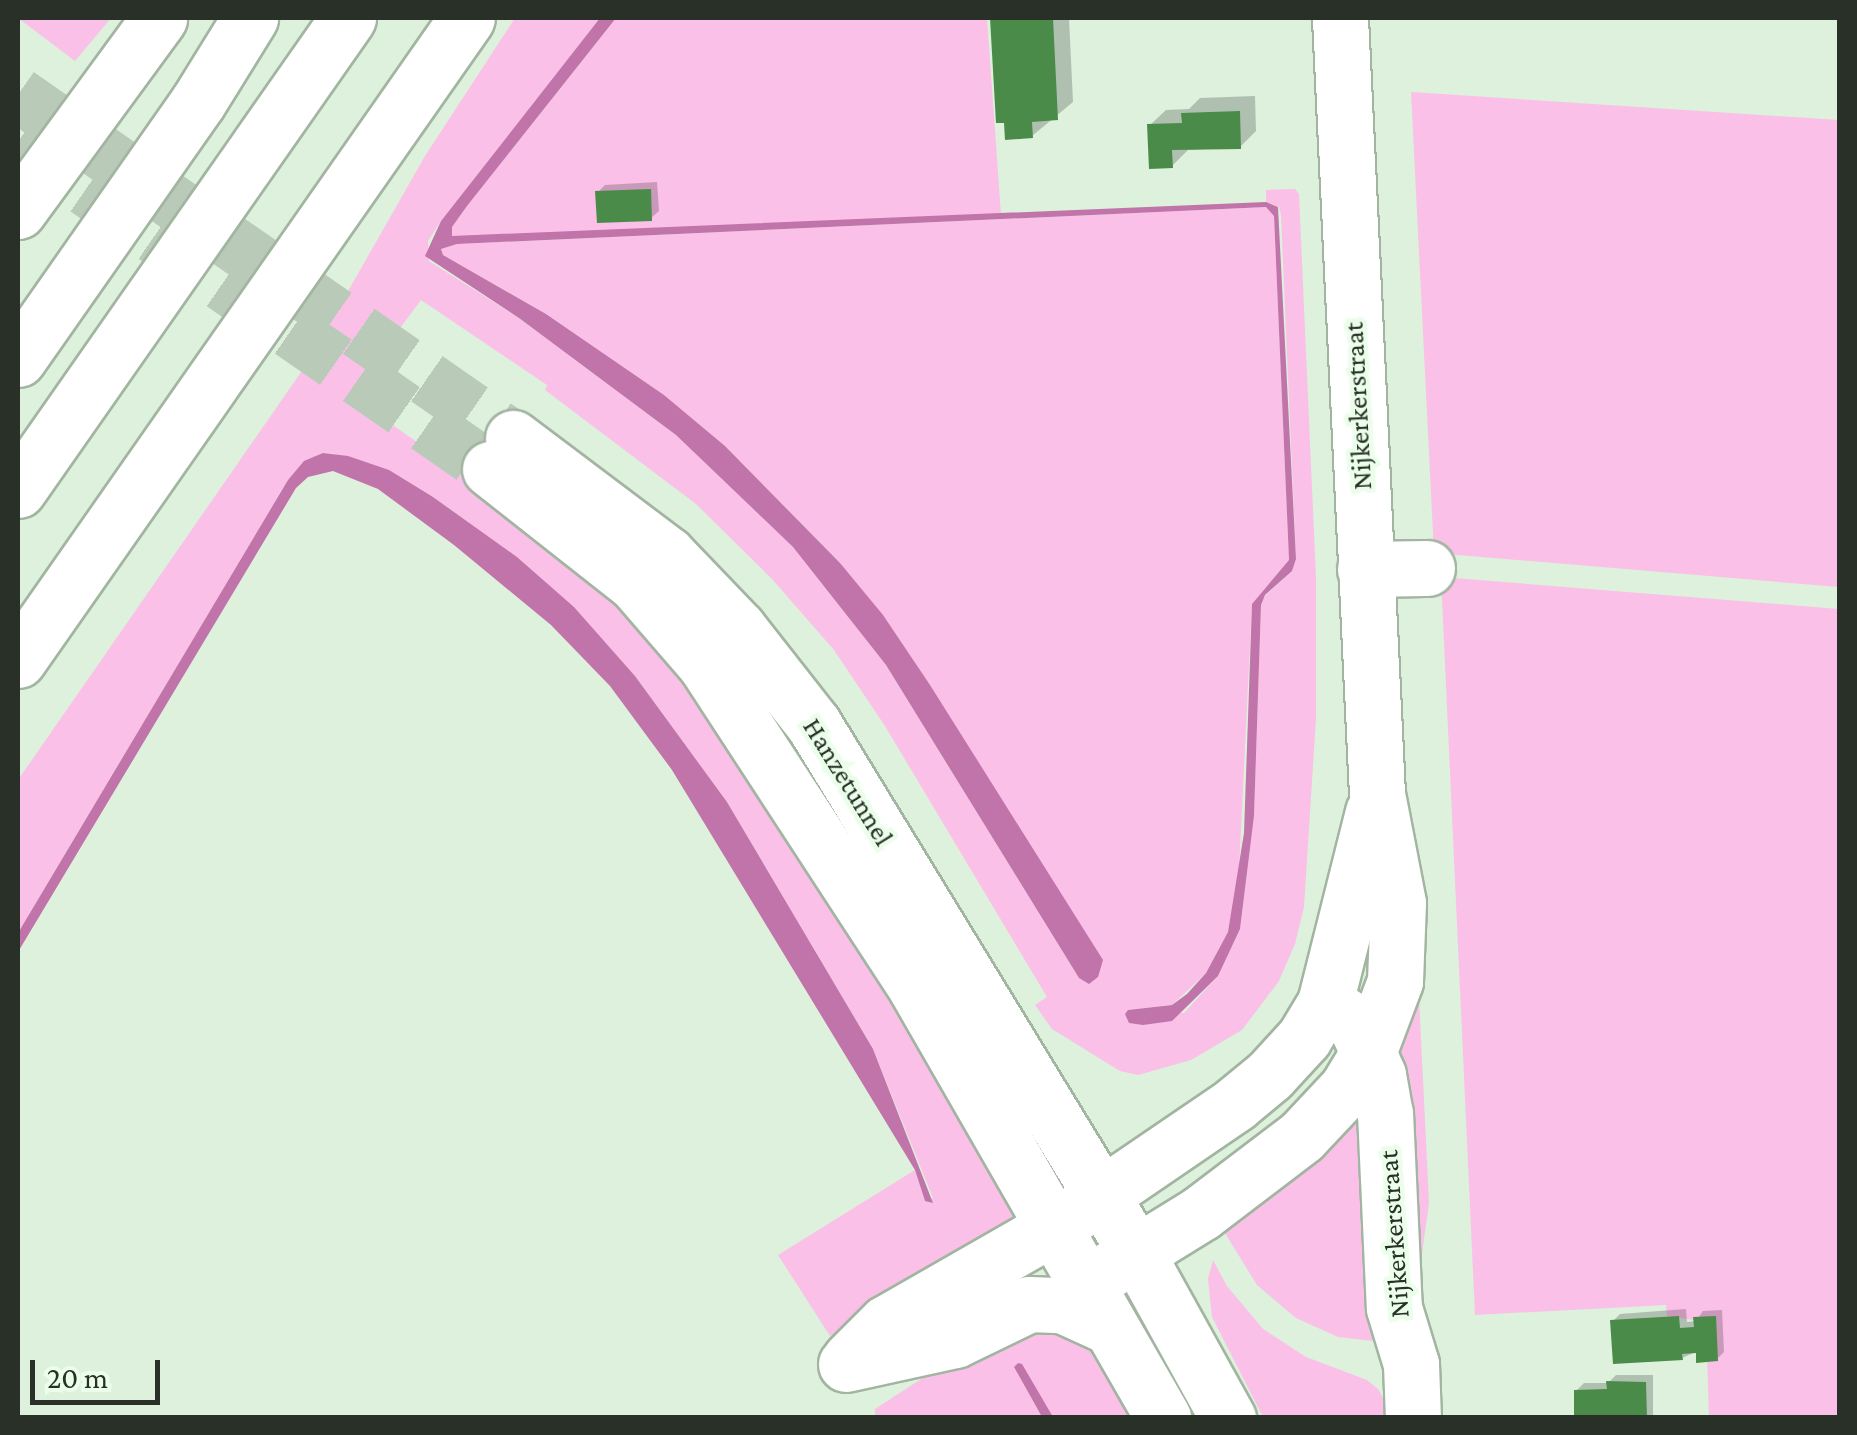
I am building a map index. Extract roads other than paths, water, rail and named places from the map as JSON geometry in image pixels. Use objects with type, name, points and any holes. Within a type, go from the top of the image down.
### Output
[{"type":"main road","points":[[18,211],[159,18]]},
{"type":"main road","points":[[18,359],[198,102],[250,18]]},
{"type":"main road","points":[[18,490],[348,18]]},
{"type":"main road","points":[[18,660],[467,18]]},
{"type":"main road","name":"Nijkerkerstraat","points":[[1340,18],[1377,794],[1398,904],[1400,938],[1388,1009],[1347,1088],[1302,1136],[1200,1213],[1137,1254],[1098,1305],[1029,1304],[955,1340],[846,1364],[886,1323],[1102,1196],[1270,1075],[1304,1038],[1326,1002],[1377,794]]},
{"type":"main road","name":"Hanzetunnel","points":[[1052,1228],[916,988],[705,664],[635,583],[502,453],[667,554],[738,628],[814,725],[1102,1196]]},
{"type":"main road","points":[[1365,569],[1427,568]]},
{"type":"main road","name":"Nijkerkerstraat","points":[[1326,1002],[1354,1022],[1368,1053],[1385,1113],[1394,1308],[1410,1364],[1413,1418]]},
{"type":"main road","points":[[1102,1196],[1228,1418]]},
{"type":"main road","points":[[1052,1228],[1162,1418]]},
{"type":"tunnel","points":[[18,94],[513,438]]},
{"type":"tunnel","points":[[18,141],[490,469]]}]
